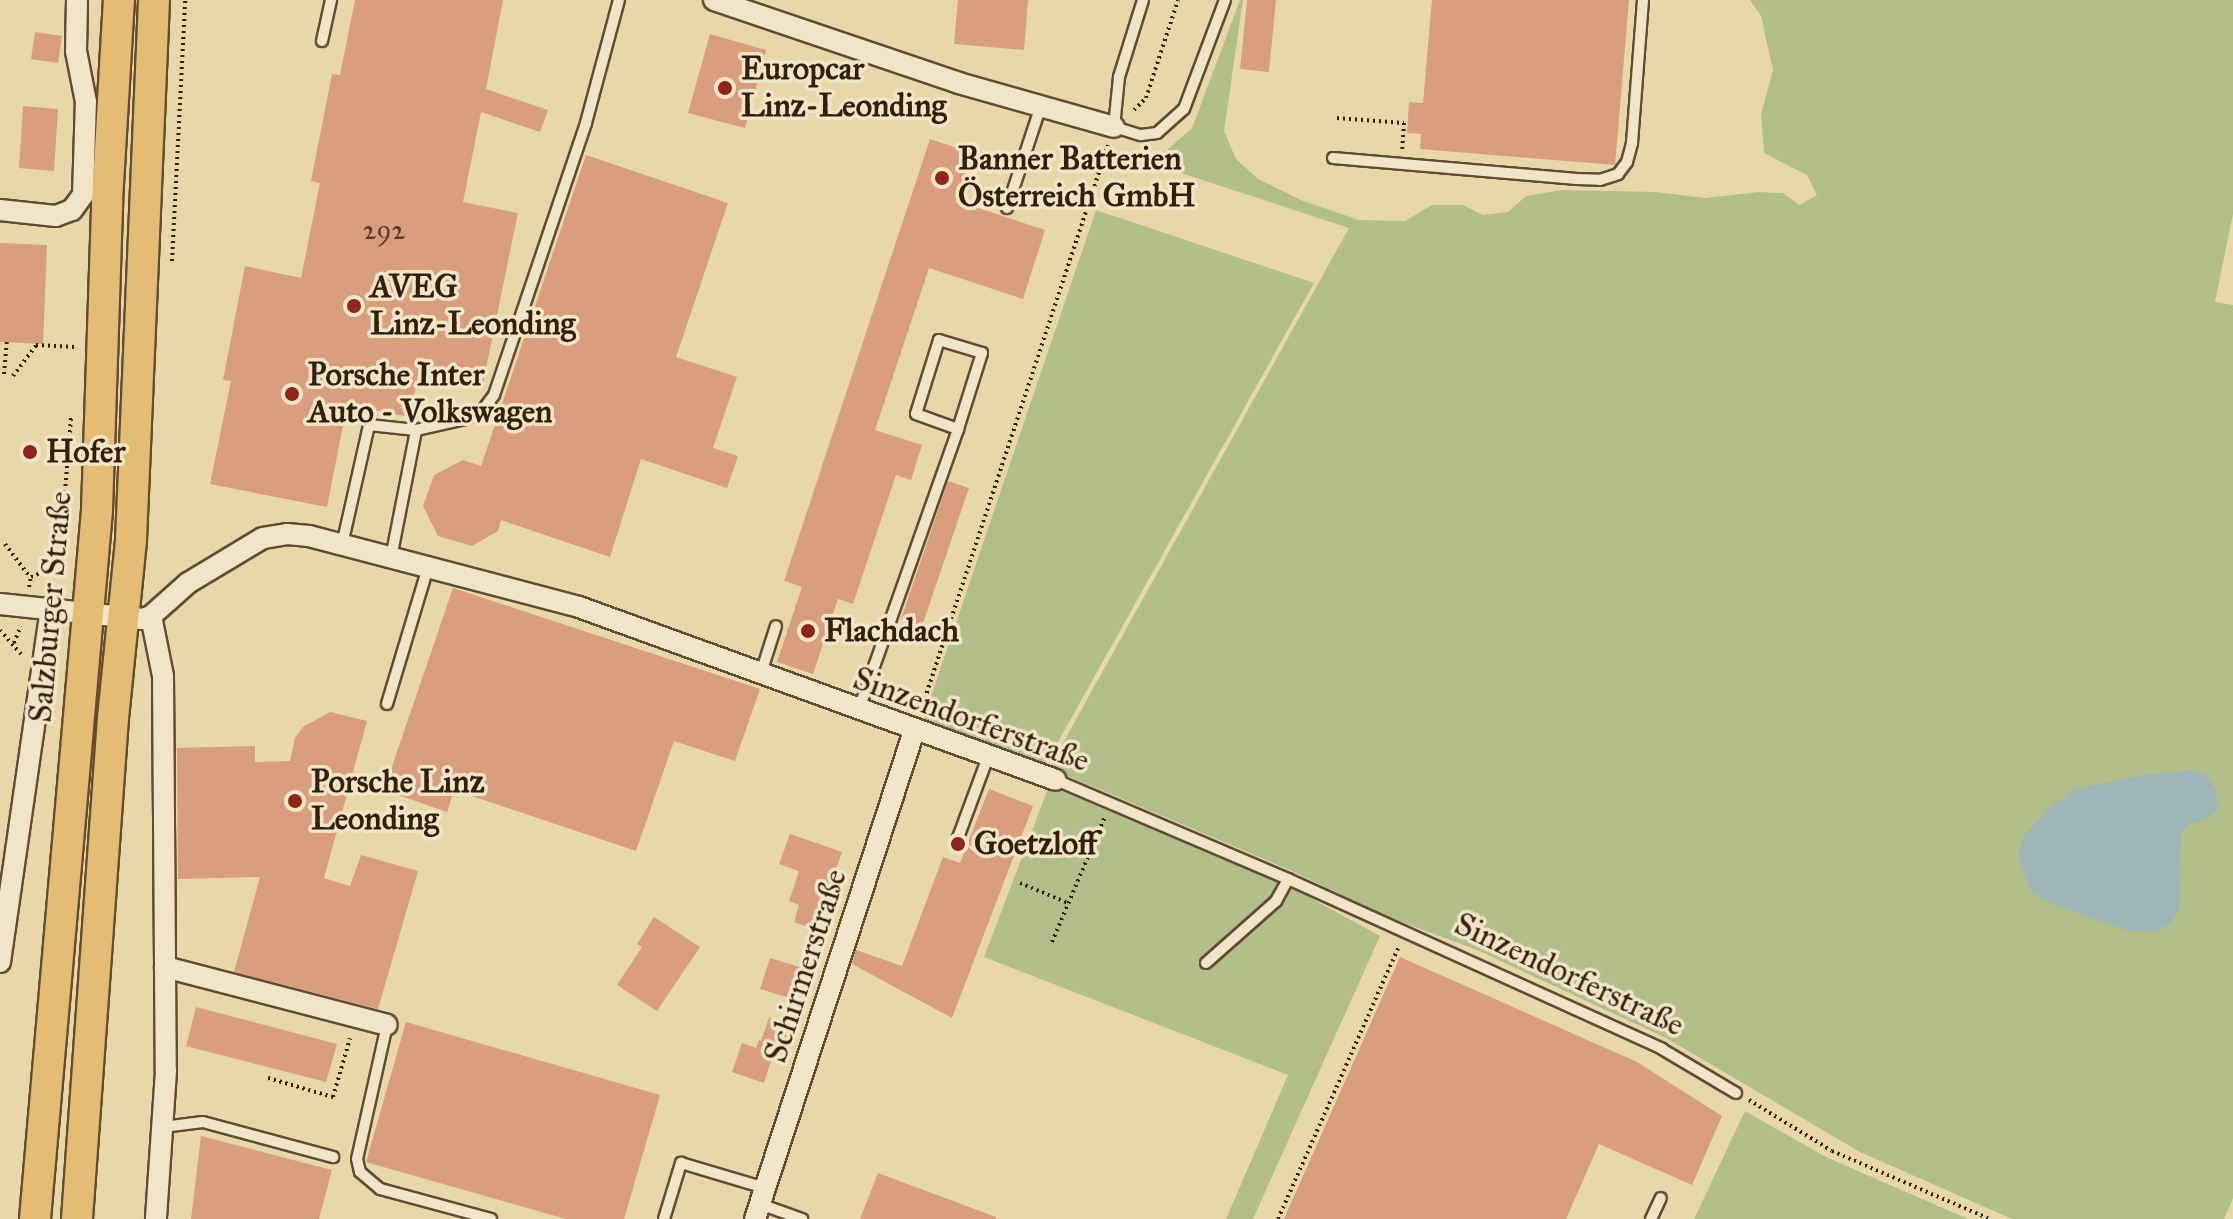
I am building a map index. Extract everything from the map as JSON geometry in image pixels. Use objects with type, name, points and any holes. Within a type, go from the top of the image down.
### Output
[{"type":"main road","name":"Salzburger Straße","points":[[35,1219],[97,510],[107,201],[119,0]]},
{"type":"main road","points":[[77,1219],[137,617],[154,0]]},
{"type":"street","points":[[0,210],[56,216],[72,210],[83,195],[86,102],[76,51],[77,0]]},
{"type":"street","points":[[714,0],[959,83],[1114,127]]},
{"type":"street","name":"Sinzendorferstraße","points":[[137,617],[263,538],[287,534],[342,545],[579,607],[1056,780]]},
{"type":"street","points":[[0,604],[137,617],[163,676],[163,1127],[156,1219]]},
{"type":"street","name":"Salzburger Straße","points":[[0,962],[7,866],[51,610]]},
{"type":"street","name":"Schirmerstraße","points":[[760,1204],[914,731]]},
{"type":"street","points":[[165,967],[387,1025]]},
{"type":"lane","points":[[322,41],[331,0]]},
{"type":"lane","points":[[342,545],[369,425],[416,430],[465,419],[482,411],[494,395],[586,123],[619,0]]},
{"type":"lane","points":[[1143,0],[1119,77],[1114,127],[1141,135],[1157,133],[1184,109],[1225,0]]},
{"type":"lane","points":[[1333,158],[1577,179],[1600,180],[1618,174],[1627,162],[1632,143],[1643,0]]},
{"type":"lane","points":[[1007,208],[1041,106]]},
{"type":"lane","points":[[859,711],[958,429],[982,353],[939,340],[916,414],[958,429]]},
{"type":"lane","points":[[391,558],[416,430]]},
{"type":"lane","points":[[387,704],[428,567]]},
{"type":"lane","points":[[760,674],[776,626]]},
{"type":"lane","points":[[956,843],[988,757]]},
{"type":"lane","name":"Sinzendorferstraße","points":[[1056,780],[1288,879],[1662,1049],[1736,1093]]},
{"type":"lane","points":[[1206,963],[1276,901],[1288,879]]},
{"type":"lane","points":[[387,1025],[357,1159],[360,1172],[380,1189],[491,1219]]},
{"type":"lane","points":[[163,1127],[203,1122],[333,1157]]},
{"type":"lane","points":[[664,1219],[681,1163],[760,1204],[802,1219]]},
{"type":"lane","points":[[1651,1219],[1661,1198]]},
{"type":"path","points":[[914,731],[1114,127],[1146,98],[1178,0]]},
{"type":"path","points":[[1337,118],[1404,123],[1401,164]]},
{"type":"path","points":[[74,362],[76,334]]},
{"type":"path","points":[[4,374],[7,342]]},
{"type":"path","points":[[13,376],[36,345],[75,347]]},
{"type":"path","points":[[31,577],[54,567],[60,552],[72,406]]},
{"type":"path","points":[[5,544],[31,577],[23,625],[17,631],[14,643]]},
{"type":"path","points":[[1052,942],[1110,804]]},
{"type":"path","points":[[1020,883],[1068,903]]},
{"type":"path","points":[[1278,1219],[1405,932]]},
{"type":"path","points":[[268,1078],[333,1097],[352,1031]]},
{"type":"path","points":[[1736,1093],[1832,1151],[1990,1219]]},
{"type":"green space","points":[[1240,0],[1243,0],[1224,131],[1236,159],[1258,179],[1303,201],[1359,220],[1405,221],[1432,205],[1463,205],[1483,215],[1508,212],[1526,196],[1562,190],[1656,192],[1705,198],[1759,192],[1783,193],[1799,205],[1817,195],[1807,175],[1764,153],[1761,114],[1773,70],[1761,16],[1750,0],[2233,0],[2233,214],[2215,302],[2233,305],[2233,1198],[2224,1219],[2012,1219],[1860,1152],[1666,1038],[1477,950],[1385,916],[1292,871],[1049,768],[1349,228],[1138,159],[1166,151],[1192,128]]},
{"type":"green space","points":[[1096,210],[1314,283],[1044,767],[922,723]]},
{"type":"green space","points":[[1049,786],[1298,891],[1380,936],[1253,1219],[1226,1219],[1288,1075],[984,957]]},
{"type":"green space","points":[[1745,1111],[1826,1157],[1968,1219],[1694,1219]]},
{"type":"water","points":[[2191,770],[2207,775],[2216,790],[2218,810],[2209,818],[2189,824],[2181,833],[2179,909],[2171,923],[2158,931],[2129,931],[2057,906],[2032,893],[2018,855],[2023,837],[2051,806],[2076,789],[2144,775]]},
{"type":"building","points":[[355,0],[503,0],[486,89],[548,110],[540,132],[481,112],[463,202],[518,213],[482,388],[418,375],[410,417],[347,405],[327,507],[210,484],[231,381],[223,380],[245,266],[301,278],[320,183],[311,181],[332,74],[340,75]]},
{"type":"building","points":[[958,0],[1028,0],[1024,50],[954,44]]},
{"type":"building","points":[[1247,0],[1276,0],[1269,72],[1240,69]]},
{"type":"building","points":[[1432,0],[1629,0],[1615,165],[1420,149],[1421,134],[1407,133],[1409,102],[1423,103]]},
{"type":"building","points":[[35,32],[62,36],[58,63],[31,59]]},
{"type":"building","name":"Europcar Linz-Leonding","points":[[710,34],[766,50],[745,128],[688,113]]},
{"type":"building","points":[[23,106],[58,109],[54,171],[19,168]]},
{"type":"building","points":[[930,139],[972,153],[957,201],[1045,230],[1023,299],[929,268],[875,430],[922,445],[911,480],[896,475],[853,604],[838,599],[813,674],[777,662],[802,587],[784,581]]},
{"type":"building","points":[[586,155],[728,203],[676,357],[737,377],[713,448],[738,456],[727,488],[641,459],[610,557],[501,520],[498,531],[472,546],[438,536],[423,506],[434,475],[463,460],[481,466]]},
{"type":"building","points":[[0,243],[47,245],[43,344],[0,342]]},
{"type":"building","points":[[948,481],[969,488],[922,626],[901,619]]},
{"type":"building","points":[[453,588],[760,689],[735,761],[674,741],[636,851],[454,790],[447,812],[384,790]]},
{"type":"building","points":[[330,712],[367,721],[324,878],[350,886],[361,855],[418,871],[378,1009],[234,972],[260,877],[178,879],[177,748],[255,746],[255,762],[290,761],[295,738],[303,727]]},
{"type":"building","points":[[989,789],[1033,806],[952,1018],[852,964],[856,950],[902,966],[943,857],[960,863]]},
{"type":"building","points":[[790,834],[842,852],[815,929],[794,922],[799,905],[789,901],[799,871],[779,864]]},
{"type":"building","points":[[654,917],[700,947],[657,1011],[617,985],[642,947],[637,944]]},
{"type":"building","points":[[1400,957],[1637,1062],[1722,1116],[1692,1185],[1599,1144],[1566,1219],[1284,1219]]},
{"type":"building","points":[[770,958],[803,968],[793,999],[760,989]]},
{"type":"building","points":[[196,1007],[337,1044],[326,1082],[186,1046]]},
{"type":"building","points":[[769,1018],[796,1027],[789,1050],[761,1041]]},
{"type":"building","points":[[406,1022],[660,1095],[624,1219],[566,1219],[366,1162]]},
{"type":"building","points":[[759,1040],[776,1046],[764,1083],[732,1072],[742,1043],[756,1048]]},
{"type":"building","points":[[201,1136],[332,1170],[319,1219],[191,1219]]},
{"type":"building","points":[[878,1173],[996,1217],[996,1219],[860,1219]]},
{"type":"place","name":"Europcar Linz-Leonding","points":[[725,88]]},
{"type":"place","name":"Banner Batterien Österreich GmbH","points":[[942,178]]},
{"type":"place","name":"AVEG Linz-Leonding","points":[[354,306]]},
{"type":"place","name":"Porsche Inter Auto - Volkswagen","points":[[292,394]]},
{"type":"place","name":"Hofer","points":[[30,452]]},
{"type":"place","name":"Flachdach","points":[[808,631]]},
{"type":"place","name":"Porsche Linz Leonding","points":[[295,801]]},
{"type":"place","name":"Goetzloff","points":[[958,844]]}]
